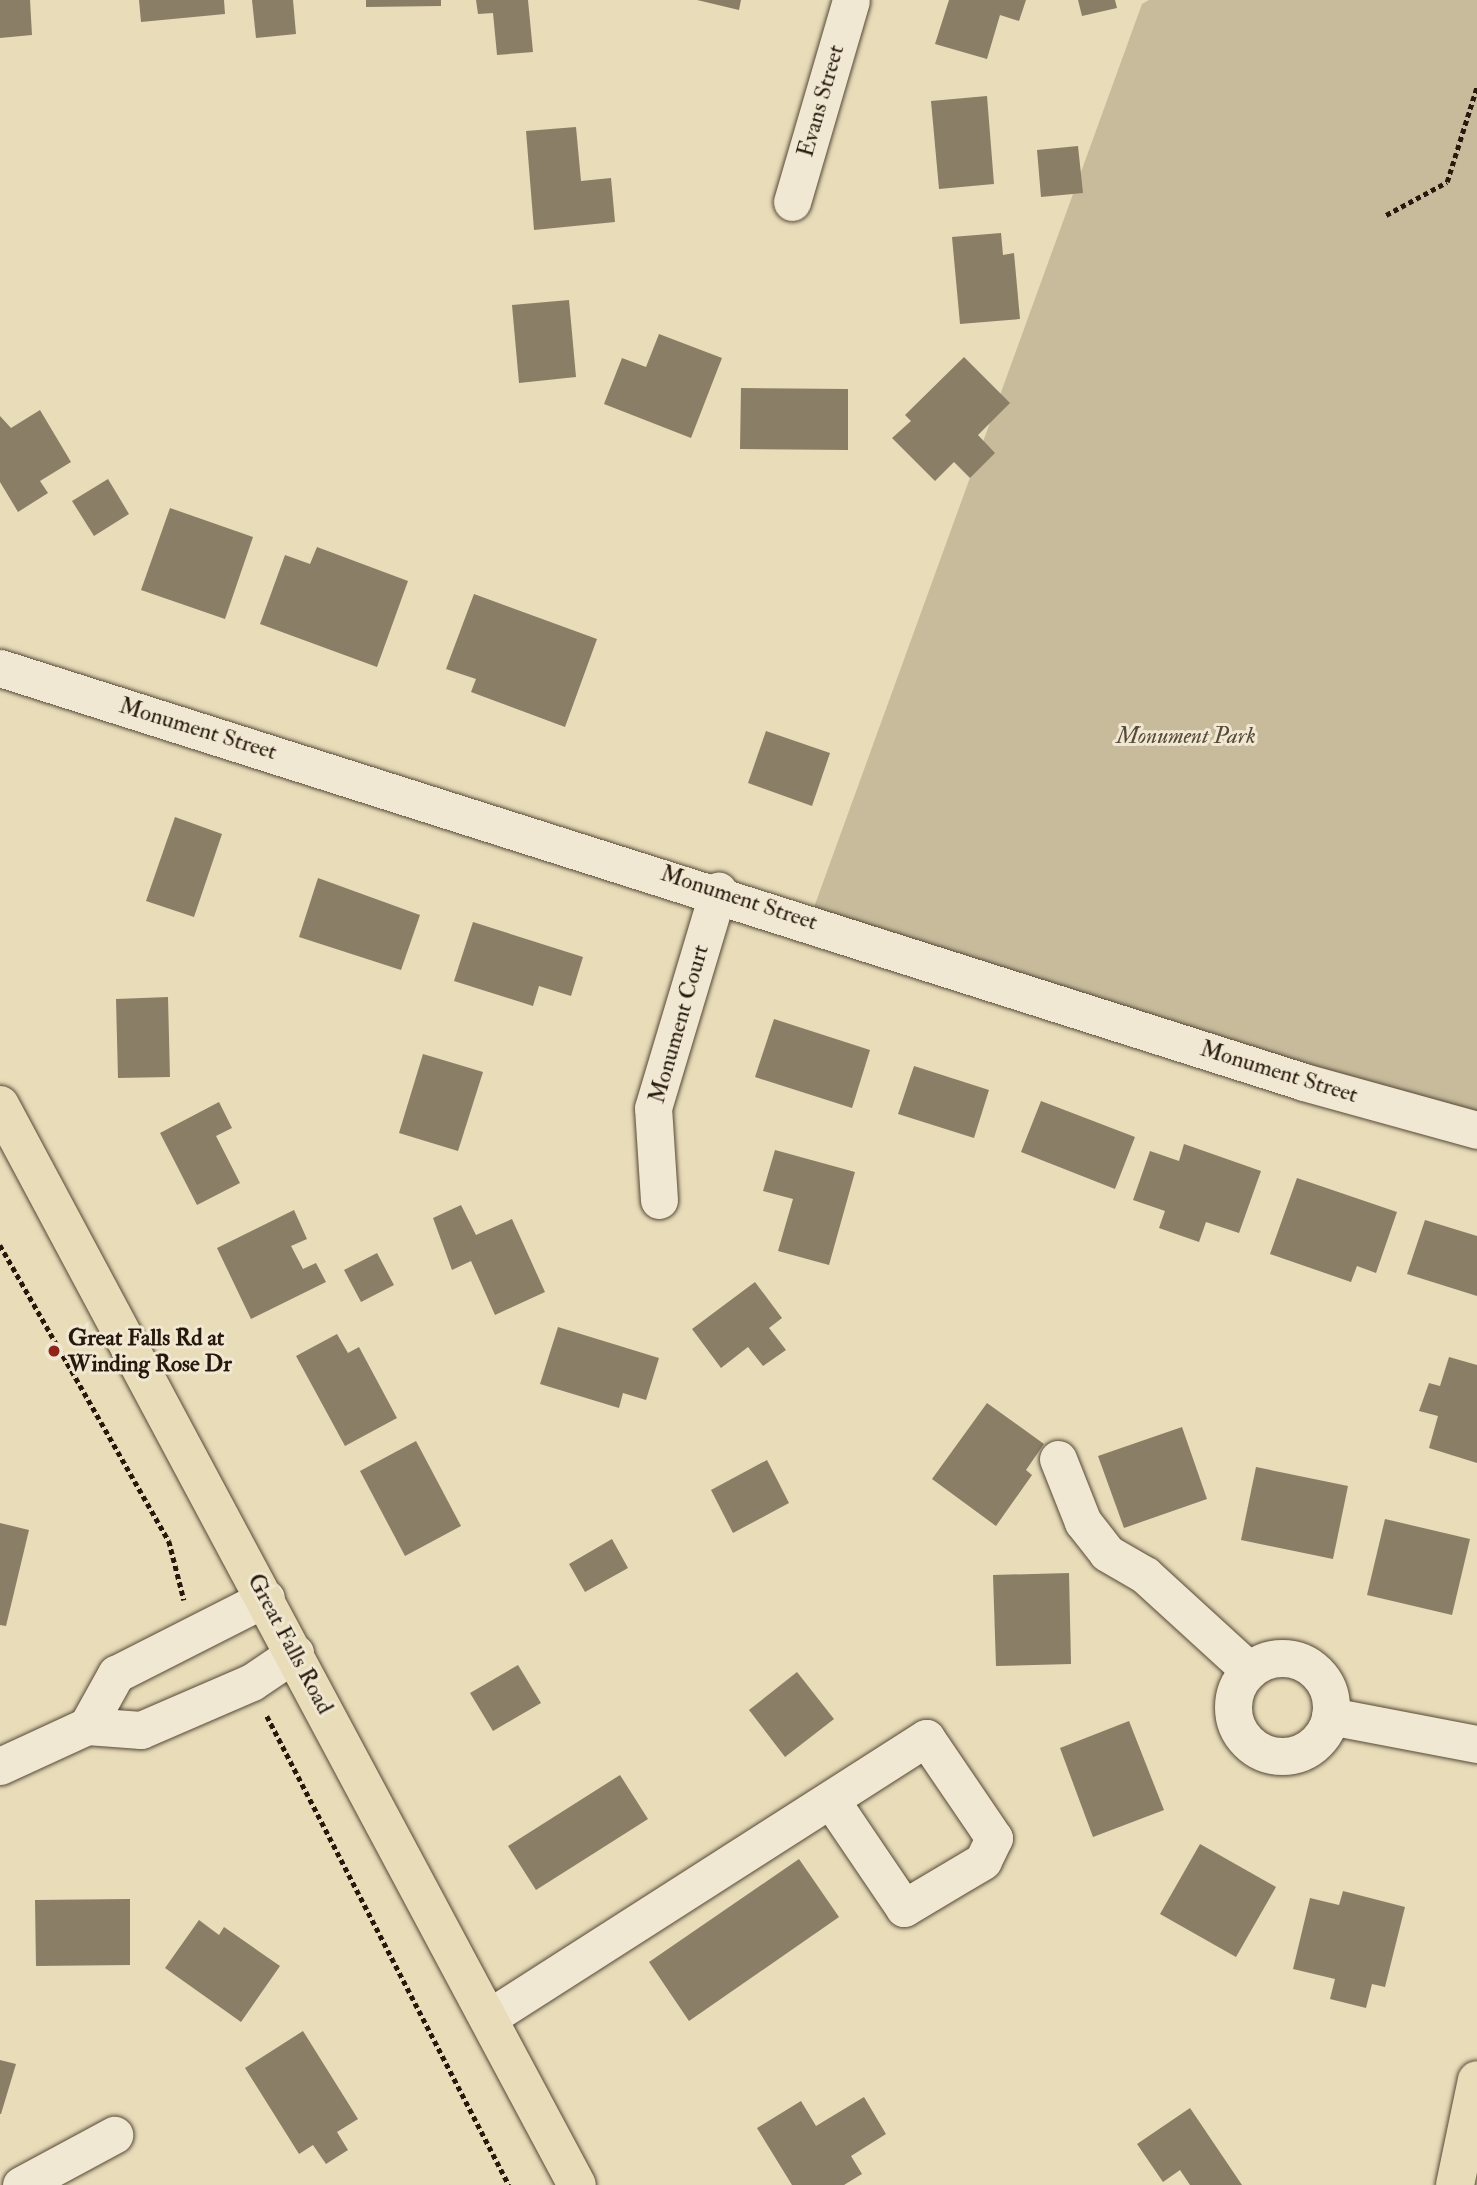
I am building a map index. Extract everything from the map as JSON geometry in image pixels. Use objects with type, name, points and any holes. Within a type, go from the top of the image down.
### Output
[{"type":"main road","name":"Great Falls Road","points":[[0,1105],[266,1598],[577,2185]]},
{"type":"main road","points":[[1455,2185],[1477,2080]]},
{"type":"street","name":"Evans Street","points":[[792,202],[851,0]]},
{"type":"street","name":"Monument Street","points":[[0,668],[718,891],[1304,1082],[1477,1130]]},
{"type":"street","name":"Monument Court","points":[[659,1200],[653,1108],[718,891]]},
{"type":"street","points":[[1058,1459],[1083,1522],[1107,1553],[1145,1574],[1249,1670]]},
{"type":"street","points":[[87,1726],[116,1674],[266,1598]]},
{"type":"street","points":[[0,1766],[87,1726],[141,1730],[252,1682],[295,1653]]},
{"type":"street","points":[[1295,1658],[1314,1669],[1329,1690],[1331,1716],[1320,1738],[1301,1752],[1263,1752],[1237,1726],[1233,1708],[1249,1670],[1270,1659],[1295,1658]]},
{"type":"street","points":[[1331,1716],[1477,1744]]},
{"type":"street","points":[[488,2018],[926,1738],[995,1838],[983,1861],[904,1908],[831,1800]]},
{"type":"street","points":[[21,2185],[114,2135]]},
{"type":"path","points":[[1386,215],[1447,182],[1477,86]]},
{"type":"green space","name":"Monument Park","points":[[1149,0],[1477,0],[1477,1130],[809,921],[1142,4]]},
{"type":"building","points":[[0,0],[30,0],[32,35],[0,38]]},
{"type":"building","points":[[139,0],[224,0],[225,14],[141,22]]},
{"type":"building","points":[[252,0],[293,0],[296,34],[256,38]]},
{"type":"building","points":[[366,0],[441,0],[441,6],[366,7]]},
{"type":"building","points":[[476,0],[528,0],[533,52],[497,55],[493,13],[478,14]]},
{"type":"building","points":[[697,0],[741,0],[739,10]]},
{"type":"building","points":[[949,0],[1026,0],[1019,21],[1000,15],[987,59],[935,44]]},
{"type":"building","points":[[1078,0],[1115,0],[1117,8],[1082,16]]},
{"type":"building","points":[[987,96],[994,184],[939,189],[931,101]]},
{"type":"building","points":[[576,127],[581,181],[611,178],[615,222],[534,230],[526,131]]},
{"type":"building","points":[[1078,146],[1083,193],[1041,197],[1037,150]]},
{"type":"building","points":[[1001,233],[1003,255],[1014,253],[1020,319],[960,324],[952,237]]},
{"type":"building","points":[[569,300],[576,377],[519,383],[512,305]]},
{"type":"building","points":[[659,334],[722,358],[691,438],[604,404],[622,358],[646,367]]},
{"type":"building","points":[[964,357],[1010,403],[978,435],[995,453],[970,478],[954,462],[935,481],[892,438],[911,421],[905,415]]},
{"type":"building","points":[[741,388],[848,389],[848,450],[740,449]]},
{"type":"building","points":[[40,410],[71,462],[40,481],[48,493],[18,512],[0,482],[0,416],[11,428]]},
{"type":"building","points":[[108,479],[129,514],[94,536],[72,501]]},
{"type":"building","points":[[170,508],[253,537],[225,619],[141,590]]},
{"type":"building","points":[[317,547],[408,581],[377,667],[260,624],[285,555],[310,564]]},
{"type":"building","points":[[474,594],[597,639],[565,727],[471,692],[476,679],[446,669]]},
{"type":"building","points":[[766,731],[830,753],[812,806],[748,783]]},
{"type":"building","points":[[175,817],[222,834],[194,917],[146,901]]},
{"type":"building","points":[[318,878],[420,915],[401,970],[299,937]]},
{"type":"building","points":[[473,922],[583,957],[571,996],[539,986],[533,1006],[454,981]]},
{"type":"building","points":[[168,997],[170,1077],[118,1078],[116,999]]},
{"type":"building","points":[[774,1019],[870,1050],[852,1108],[755,1077]]},
{"type":"building","points":[[423,1054],[483,1072],[458,1151],[399,1133]]},
{"type":"building","points":[[914,1066],[989,1090],[974,1138],[898,1114]]},
{"type":"building","points":[[1041,1101],[1135,1137],[1115,1189],[1021,1152]]},
{"type":"building","points":[[219,1102],[232,1128],[216,1136],[240,1183],[197,1205],[160,1133]]},
{"type":"building","points":[[1184,1144],[1261,1171],[1239,1233],[1206,1222],[1199,1242],[1159,1228],[1165,1211],[1133,1200],[1150,1151],[1179,1161]]},
{"type":"building","points":[[775,1150],[855,1172],[829,1265],[778,1251],[793,1199],[763,1191]]},
{"type":"building","points":[[1297,1178],[1397,1212],[1376,1273],[1357,1266],[1351,1282],[1270,1254]]},
{"type":"building","points":[[461,1205],[476,1235],[512,1219],[545,1292],[495,1315],[471,1261],[452,1270],[433,1218]]},
{"type":"building","points":[[294,1210],[307,1239],[291,1246],[303,1269],[316,1263],[326,1282],[251,1319],[217,1248]]},
{"type":"building","points":[[1425,1220],[1477,1236],[1477,1296],[1407,1274]]},
{"type":"building","points":[[377,1253],[394,1285],[361,1302],[344,1270]]},
{"type":"building","points":[[755,1282],[782,1318],[769,1328],[786,1350],[763,1366],[748,1347],[721,1368],[692,1329]]},
{"type":"building","points":[[558,1327],[659,1358],[646,1400],[623,1393],[619,1408],[540,1384]]},
{"type":"building","points":[[337,1334],[348,1353],[359,1347],[397,1418],[345,1446],[296,1356]]},
{"type":"building","points":[[1449,1357],[1477,1365],[1477,1463],[1429,1448],[1438,1416],[1419,1411],[1429,1383],[1440,1386]]},
{"type":"building","points":[[987,1403],[1044,1444],[1026,1470],[1032,1475],[996,1526],[932,1479]]},
{"type":"building","points":[[1182,1427],[1207,1499],[1124,1528],[1098,1456]]},
{"type":"building","points":[[416,1441],[461,1526],[405,1556],[360,1471]]},
{"type":"building","points":[[767,1460],[789,1503],[733,1533],[711,1490]]},
{"type":"building","points":[[1256,1467],[1348,1486],[1333,1559],[1241,1540]]},
{"type":"building","points":[[1385,1519],[1470,1539],[1452,1615],[1367,1595]]},
{"type":"building","points":[[0,1523],[29,1530],[6,1626],[0,1625]]},
{"type":"building","points":[[612,1539],[628,1568],[585,1592],[569,1564]]},
{"type":"building","points":[[1069,1573],[1071,1664],[996,1666],[993,1575]]},
{"type":"building","points":[[518,1665],[541,1703],[493,1731],[470,1693]]},
{"type":"building","points":[[797,1672],[834,1719],[785,1757],[749,1710]]},
{"type":"building","points":[[1129,1721],[1164,1810],[1093,1837],[1060,1748]]},
{"type":"building","points":[[620,1775],[648,1819],[536,1890],[508,1846]]},
{"type":"building","points":[[1200,1844],[1276,1887],[1236,1957],[1160,1914]]},
{"type":"building","points":[[799,1859],[839,1917],[689,2021],[649,1962]]},
{"type":"building","points":[[1343,1891],[1405,1907],[1385,1987],[1372,1984],[1366,2008],[1330,1999],[1335,1979],[1293,1969],[1310,1898],[1339,1905]]},
{"type":"building","points":[[130,1899],[130,1965],[36,1966],[35,1900]]},
{"type":"building","points":[[199,1920],[219,1935],[224,1927],[280,1966],[241,2022],[165,1968]]},
{"type":"building","points":[[303,2031],[358,2119],[337,2132],[348,2150],[326,2164],[313,2145],[299,2154],[245,2068]]},
{"type":"building","points":[[0,2060],[16,2064],[1,2114],[0,2114]]},
{"type":"building","points":[[864,2097],[886,2134],[851,2156],[862,2174],[844,2185],[792,2185],[757,2128],[801,2101],[816,2126]]},
{"type":"building","points":[[1190,2108],[1242,2185],[1190,2185],[1180,2170],[1163,2182],[1137,2144]]},
{"type":"place","name":"Great Falls Rd at Winding Rose Dr","points":[[54,1351]]}]
